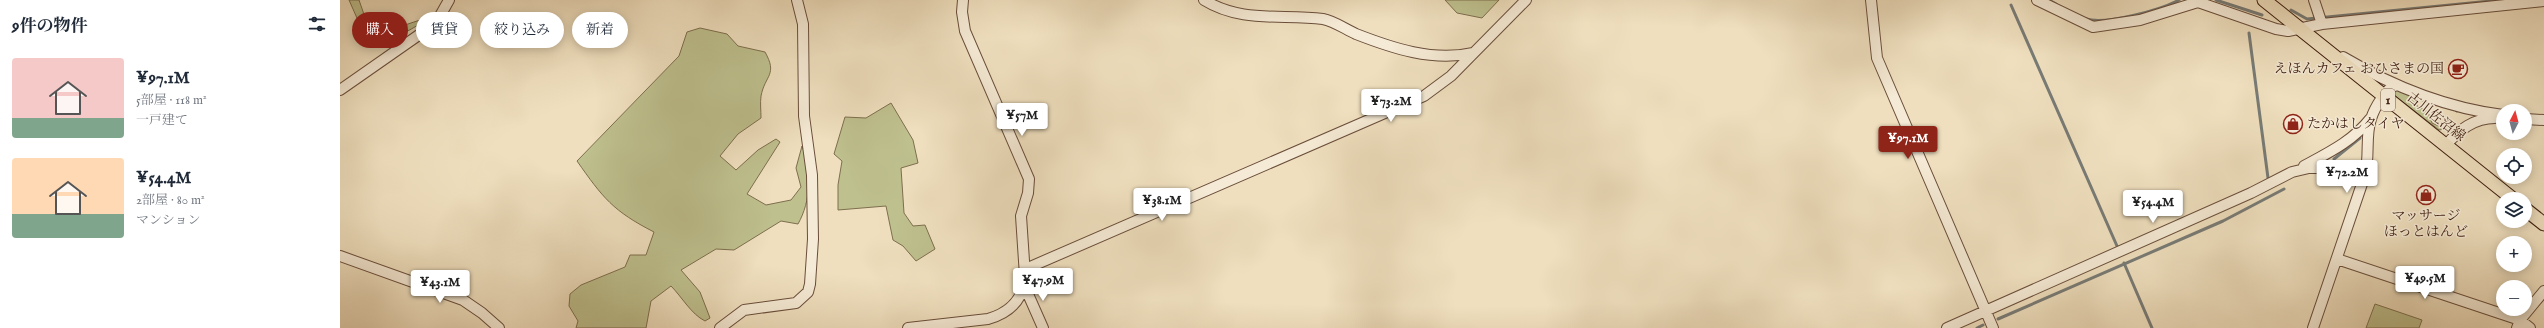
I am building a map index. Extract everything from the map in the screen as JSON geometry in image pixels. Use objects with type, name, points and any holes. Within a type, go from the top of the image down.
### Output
[{"type":"main road","name":"古川佐沼線","points":[[2264,0],[2504,192]]},
{"type":"main road","points":[[2532,215],[2544,224]]},
{"type":"street","points":[[340,90],[436,23],[449,0]]},
{"type":"street","points":[[720,328],[744,310],[796,303],[808,292],[810,284],[813,239],[812,175],[804,116],[803,24],[797,0]]},
{"type":"street","points":[[963,0],[962,12],[965,31],[1029,179],[1028,193],[1021,216],[1024,281],[1043,328]]},
{"type":"street","points":[[1204,0],[1230,13],[1324,20],[1369,39],[1415,52],[1443,57],[1472,53]]},
{"type":"street","points":[[908,328],[988,319],[999,316],[1012,306],[1030,267],[1412,102],[1438,87],[1526,0]]},
{"type":"street","points":[[1871,0],[1877,58],[1993,328]]},
{"type":"street","points":[[2037,0],[2093,27],[2107,27],[2140,20],[2198,2],[2276,29],[2300,29],[2322,24],[2544,1]]},
{"type":"street","points":[[2314,0],[2322,24]]},
{"type":"street","points":[[2310,38],[2397,85],[2446,103],[2496,114]]},
{"type":"street","points":[[1947,328],[2251,193],[2292,172],[2347,142],[2361,131],[2391,87],[2397,85]]},
{"type":"street","points":[[2315,328],[2369,161],[2370,119]]},
{"type":"street","points":[[2446,145],[2460,131],[2479,120],[2496,119]]},
{"type":"street","points":[[2532,119],[2544,120]]},
{"type":"street","points":[[2292,172],[2323,166],[2365,176]]},
{"type":"street","points":[[340,256],[463,300],[482,312],[499,328]]},
{"type":"street","points":[[2337,259],[2530,328]]},
{"type":"street","points":[[2519,324],[2544,291]]},
{"type":"green space","points":[[349,0],[359,0],[363,12],[354,12]]},
{"type":"green space","points":[[1445,0],[1499,0],[1482,18],[1457,13]]},
{"type":"green space","points":[[416,21],[416,26],[408,31],[408,24]]},
{"type":"green space","points":[[700,28],[727,34],[738,46],[765,52],[769,60],[771,70],[761,96],[761,118],[738,134],[720,156],[736,170],[758,150],[776,139],[780,142],[747,194],[766,205],[791,200],[801,187],[796,168],[802,146],[809,176],[806,206],[798,224],[781,221],[734,250],[716,249],[681,270],[700,292],[710,318],[705,321],[691,310],[671,286],[651,301],[646,328],[576,328],[578,321],[569,306],[570,294],[581,285],[625,267],[630,255],[646,255],[654,232],[618,210],[594,185],[577,161],[679,56],[687,32]]},
{"type":"green space","points":[[2398,89],[2463,111],[2456,112],[2454,109],[2415,98],[2417,106],[2428,112],[2432,123],[2445,129],[2439,130],[2394,95],[2393,91]]},
{"type":"green space","points":[[891,103],[913,140],[918,163],[901,168],[904,213],[913,226],[925,225],[935,249],[916,261],[903,246],[893,240],[886,206],[838,210],[838,185],[842,161],[834,154],[845,117],[866,118]]},
{"type":"green space","points":[[2375,304],[2422,320],[2419,328],[2366,328]]},
{"type":"waterway","points":[[2049,0],[2056,4]]},
{"type":"waterway","points":[[2086,19],[2106,20],[2133,16],[2160,8],[2179,0]]},
{"type":"waterway","points":[[2216,0],[2262,15]]},
{"type":"waterway","points":[[2291,10],[2307,19],[2501,0]]},
{"type":"waterway","points":[[2011,5],[2117,246]]},
{"type":"waterway","points":[[2249,33],[2268,178]]},
{"type":"waterway","points":[[2334,159],[2360,138]]},
{"type":"waterway","points":[[1998,319],[2223,221],[2284,189]]},
{"type":"waterway","points":[[2124,263],[2152,328]]},
{"type":"waterway","points":[[1977,328],[1983,325]]},
{"type":"place","name":"えほんカフェ おひさまの国","points":[[2458,69]]},
{"type":"place","name":"たかはしタイヤ","points":[[2293,124]]},
{"type":"place","name":"マッサージ ほっとはんど","points":[[2426,195]]}]
